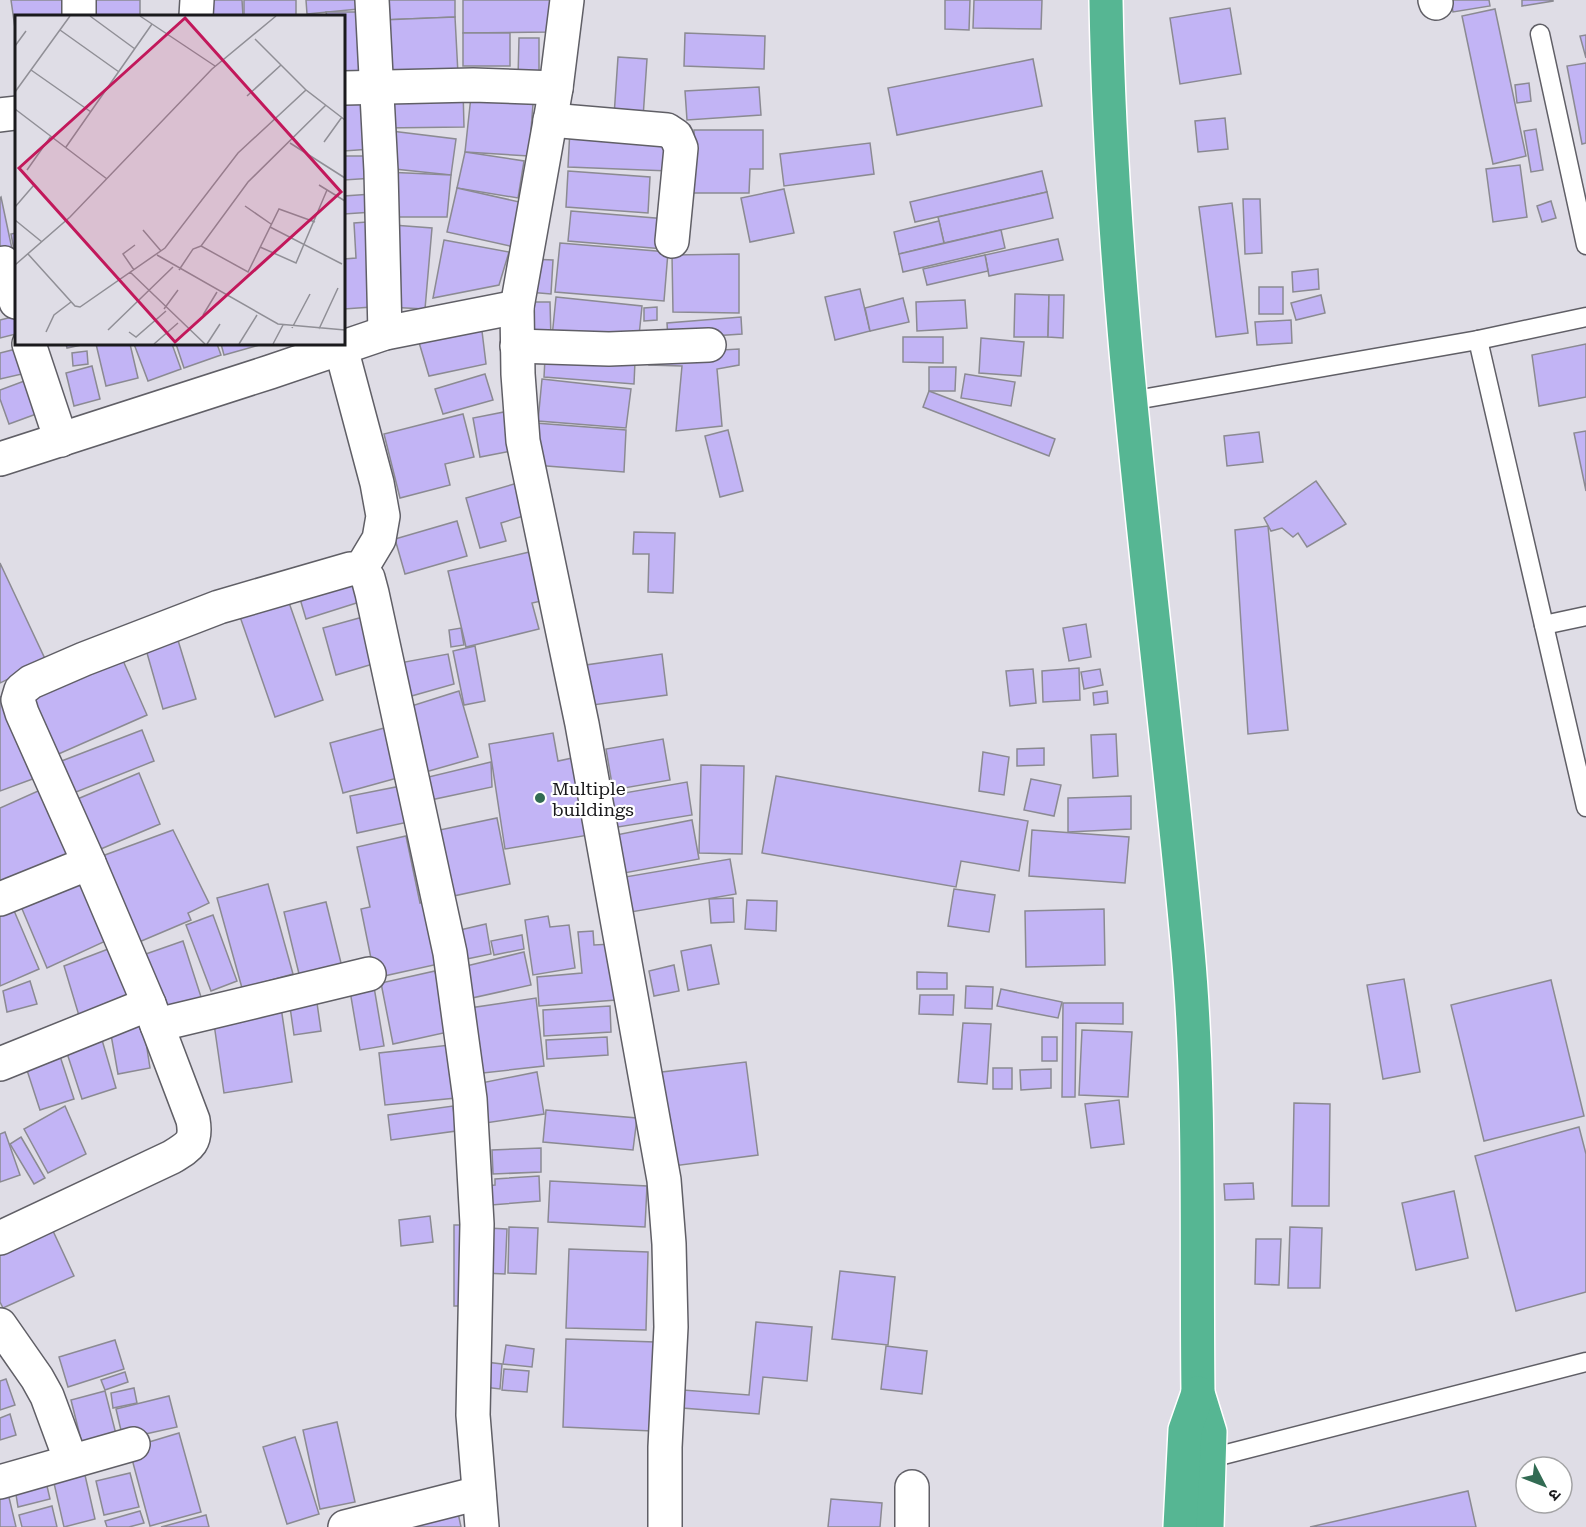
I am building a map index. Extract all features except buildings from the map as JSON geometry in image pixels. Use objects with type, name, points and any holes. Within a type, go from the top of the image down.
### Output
[{"type":"highway","points":[[1106,0],[1113,164],[1130,401],[1188,954],[1195,1099],[1198,1393],[1210,1432],[1207,1527]]},
{"type":"highway","points":[[1180,1527],[1185,1430],[1198,1393]]},
{"type":"street","points":[[372,0],[381,171],[385,333]]},
{"type":"street","points":[[567,0],[556,88],[517,307],[523,441],[582,724],[664,1180],[669,1245],[671,1327],[665,1447],[665,1527]]},
{"type":"street","points":[[345,88],[473,85],[556,88]]},
{"type":"street","points":[[0,115],[15,113]]},
{"type":"street","points":[[550,120],[667,130],[676,136],[681,148],[672,240]]},
{"type":"street","points":[[4,263],[15,299]]},
{"type":"street","points":[[0,459],[385,333],[517,307]]},
{"type":"street","points":[[29,345],[61,440]]},
{"type":"street","points":[[518,345],[619,349],[710,345]]},
{"type":"street","points":[[340,348],[377,483],[383,516],[379,539],[361,569]]},
{"type":"street","points":[[0,1238],[172,1157],[189,1146],[195,1134],[193,1120],[153,1015],[89,863],[22,714],[18,700],[21,690],[31,682],[84,659],[219,607],[350,569],[361,569]]},
{"type":"street","points":[[361,569],[368,578],[372,593],[450,953],[470,1099],[477,1224],[473,1415],[482,1527]]},
{"type":"street","points":[[0,899],[89,863]]},
{"type":"street","points":[[0,1064],[153,1015],[369,974]]},
{"type":"street","points":[[0,1325],[38,1378],[47,1395],[71,1461]]},
{"type":"street","points":[[0,1482],[133,1444]]},
{"type":"street","points":[[912,1487],[912,1527]]},
{"type":"street","points":[[345,1527],[479,1493]]},
{"type":"lane","points":[[1540,34],[1586,245]]},
{"type":"lane","points":[[1130,401],[1478,340],[1586,317]]},
{"type":"lane","points":[[1478,340],[1586,807]]},
{"type":"lane","points":[[1544,626],[1586,616]]},
{"type":"lane","points":[[1210,1458],[1586,1362]]},
{"type":"place","name":"Multiple buildings","points":[[540,798]]}]
